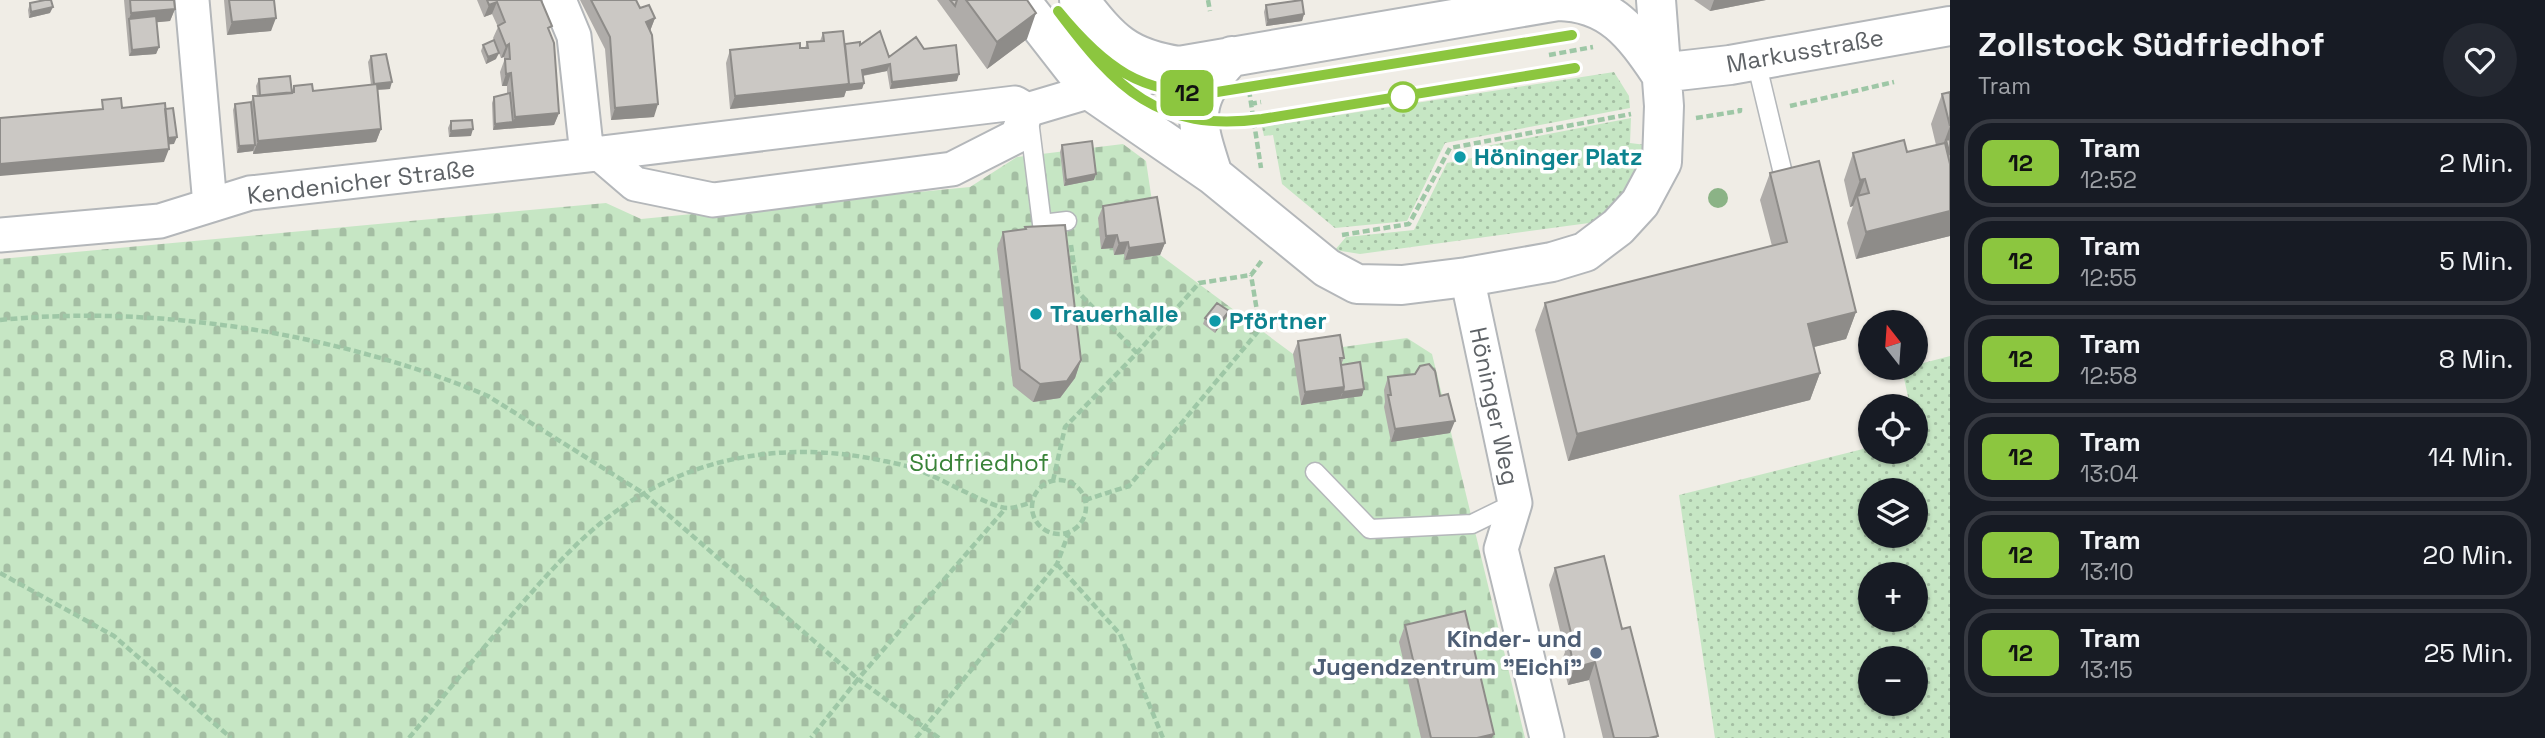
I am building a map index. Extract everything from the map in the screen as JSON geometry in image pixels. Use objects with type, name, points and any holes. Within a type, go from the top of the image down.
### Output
[{"type":"street","points":[[192,0],[210,205]]},
{"type":"street","points":[[559,0],[574,36],[594,155],[635,184],[713,200],[952,169],[1017,135],[1027,110]]},
{"type":"street","points":[[1020,0],[1091,91],[1213,175],[1327,268],[1357,284],[1402,285],[1552,262],[1585,252],[1618,227],[1640,203],[1662,162],[1664,123],[1656,0]]},
{"type":"street","points":[[1079,0],[1122,48],[1153,62],[1179,66]]},
{"type":"street","points":[[1091,91],[1179,66],[1558,1],[1578,1],[1604,11],[1638,40],[1660,73]]},
{"type":"street","name":"Markusstraße","points":[[1660,73],[1743,63],[1950,26]]},
{"type":"street","points":[[1213,175],[1198,121],[1202,93],[1214,75],[1238,55]]},
{"type":"street","name":"Kendenicher Straße","points":[[0,235],[160,220],[250,193],[594,155],[1015,103],[1027,110],[1091,91]]},
{"type":"street","name":"Höninger Weg","points":[[1468,277],[1515,503],[1500,549],[1547,738]]},
{"type":"lane","points":[[1743,63],[1766,109],[1785,183]]},
{"type":"lane","points":[[1027,110],[1042,224],[1067,220]]},
{"type":"lane","points":[[1315,472],[1370,529],[1472,524],[1515,503]]},
{"type":"path","points":[[1208,0],[1210,11]]},
{"type":"path","points":[[1238,55],[1250,104],[1262,175]]},
{"type":"path","points":[[1740,111],[1743,63]]},
{"type":"path","points":[[1333,237],[1409,224],[1450,149],[1639,112],[1641,127],[1740,111],[1778,108],[1894,82]]},
{"type":"path","points":[[1250,104],[1261,102]]},
{"type":"path","points":[[1067,220],[1078,292],[1137,353]]},
{"type":"path","points":[[1053,481],[1065,428],[1199,284],[1251,275],[1260,329],[1129,486],[1085,500]]},
{"type":"path","points":[[0,320],[85,316],[139,317],[264,332],[361,352],[488,396],[643,493],[858,679],[939,738]]},
{"type":"path","points":[[409,738],[501,627],[576,544],[609,516],[643,493],[721,463],[768,452],[838,454],[927,473],[1005,509]]},
{"type":"path","points":[[1053,481],[1065,481],[1076,486],[1085,500],[1085,515],[1077,527],[1069,532],[1045,529],[1035,518],[1033,502],[1036,493],[1043,485],[1053,481]]},
{"type":"path","points":[[811,738],[858,679],[1005,509],[1033,502]]},
{"type":"path","points":[[916,738],[1057,564],[1069,532]]},
{"type":"path","points":[[1057,564],[1120,634],[1163,738]]},
{"type":"path","points":[[0,573],[114,636],[231,738]]},
{"type":"green space","points":[[1614,72],[1629,96],[1630,108],[1445,143],[1407,221],[1335,228],[1282,184],[1273,135],[1264,136],[1262,127]]},
{"type":"green space","points":[[1631,118],[1630,143],[1646,145],[1637,171],[1619,199],[1589,223],[1360,254],[1335,250],[1346,237],[1414,230],[1447,163],[1472,158],[1476,148]]},
{"type":"green space","name":"Südfriedhof","points":[[1123,144],[1146,161],[1160,255],[1293,354],[1407,338],[1432,354],[1525,738],[0,738],[0,259],[606,203],[641,219],[970,187],[1017,157]]},
{"type":"green space","points":[[1950,356],[1950,738],[1715,738],[1679,495],[1858,450],[1858,464],[1928,464],[1928,394],[1907,394],[1904,380],[1928,380],[1928,362]]},
{"type":"building","points":[[51,0],[53,7],[31,12],[30,3]]},
{"type":"building","points":[[130,0],[174,0],[175,9],[131,13]]},
{"type":"building","points":[[229,0],[274,0],[276,18],[232,22]]},
{"type":"building","points":[[487,0],[541,0],[552,26],[548,28],[554,43],[559,113],[515,117],[511,73],[506,74],[505,59],[510,59],[509,44],[506,46],[498,26],[505,22],[497,2],[489,5]]},
{"type":"building","points":[[591,0],[636,0],[640,8],[649,5],[655,18],[646,22],[652,35],[658,104],[615,108],[610,37]]},
{"type":"building","points":[[966,0],[1027,0],[1036,13],[997,42]]},
{"type":"building","points":[[1302,0],[1304,14],[1268,20],[1266,5]]},
{"type":"building","points":[[156,16],[159,47],[132,50],[129,19]]},
{"type":"building","points":[[843,31],[849,84],[735,96],[730,50],[800,43],[800,48],[808,48],[807,42],[824,41],[823,33]]},
{"type":"building","points":[[880,31],[889,57],[916,37],[924,49],[956,45],[959,74],[892,82],[890,64],[862,70],[864,83],[846,85],[849,84],[845,44],[860,42],[860,45]]},
{"type":"building","points":[[494,40],[499,53],[488,57],[483,45]]},
{"type":"building","points":[[386,54],[392,82],[374,84],[371,56]]},
{"type":"building","points":[[290,76],[292,93],[260,96],[259,79]]},
{"type":"building","points":[[312,84],[313,91],[377,84],[381,129],[258,141],[253,96],[294,92],[294,86]]},
{"type":"building","points":[[1950,92],[1950,126],[1942,94]]},
{"type":"building","points":[[510,93],[513,122],[495,124],[494,97]]},
{"type":"building","points":[[121,98],[122,108],[165,103],[169,149],[0,164],[0,118],[103,109],[102,100]]},
{"type":"building","points":[[251,102],[255,145],[239,146],[235,104]]},
{"type":"building","points":[[173,108],[177,137],[168,138],[165,109]]},
{"type":"building","points":[[472,120],[473,129],[451,131],[451,121]]},
{"type":"building","points":[[1950,139],[1950,155],[1946,140]]},
{"type":"building","points":[[1904,140],[1907,152],[1945,143],[1950,164],[1950,211],[1866,232],[1857,196],[1869,193],[1865,179],[1860,180],[1853,153]]},
{"type":"building","points":[[1092,141],[1096,174],[1066,180],[1062,145]]},
{"type":"building","points":[[1819,161],[1856,312],[1808,324],[1820,373],[1577,434],[1545,303],[1787,242],[1770,173]]},
{"type":"building","points":[[1157,197],[1165,243],[1129,248],[1128,242],[1119,243],[1117,235],[1106,236],[1103,206]]},
{"type":"building","name":"Trauerhalle","points":[[1065,225],[1081,360],[1067,381],[1040,384],[1020,369],[1003,232],[1026,229],[1025,227]]},
{"type":"building","points":[[1217,303],[1229,311],[1217,326],[1205,318]]},
{"type":"building","points":[[1340,335],[1344,358],[1340,358],[1344,387],[1305,392],[1298,341]]},
{"type":"building","points":[[1360,362],[1364,389],[1343,392],[1341,365]]},
{"type":"building","points":[[1429,364],[1435,371],[1440,396],[1448,394],[1455,421],[1395,429],[1388,395],[1391,395],[1388,377],[1415,374],[1420,366]]},
{"type":"building","name":"Kinder- und Jugendzentrum \"Eichi\"","points":[[1604,556],[1622,629],[1630,627],[1658,736],[1614,738],[1595,662],[1574,668],[1569,643],[1573,641],[1555,568]]},
{"type":"building","points":[[1465,611],[1494,734],[1477,738],[1431,738],[1405,625]]},
{"type":"tram line","points":[[1058,11],[1100,63],[1142,100],[1166,112],[1194,119],[1225,122],[1262,119],[1575,68]]},
{"type":"tram line","name":"12","points":[[1572,35],[1217,92],[1189,93],[1147,84],[1106,62],[1089,48],[1058,11],[1106,72],[1132,94],[1158,108],[1198,121],[1231,123],[1262,119],[1575,68]]},
{"type":"tram line","points":[[1104,60],[1151,84],[1176,91],[1202,93],[1571,35]]},
{"type":"place","name":"Höninger Platz","points":[[1460,157]]},
{"type":"place","name":"Trauerhalle","points":[[1036,314]]},
{"type":"place","name":"Pförtner","points":[[1215,321]]},
{"type":"place","name":"Kinder- und Jugendzentrum \"Eichi\"","points":[[1596,653]]}]
